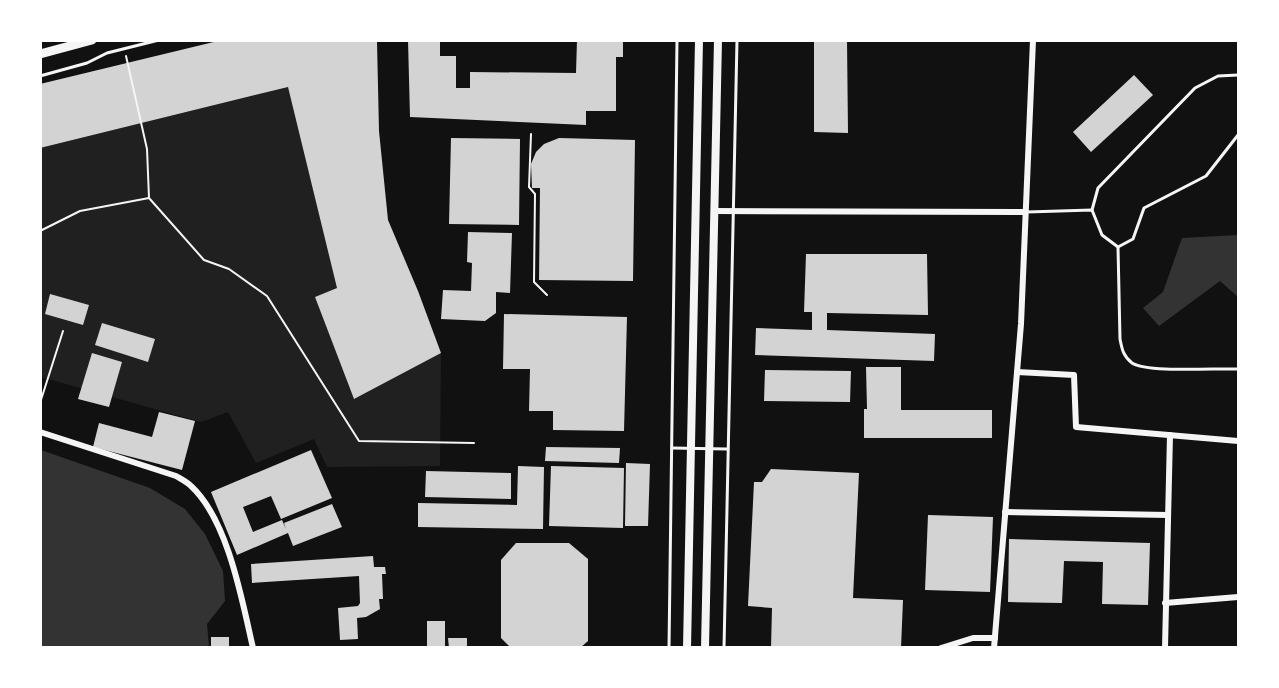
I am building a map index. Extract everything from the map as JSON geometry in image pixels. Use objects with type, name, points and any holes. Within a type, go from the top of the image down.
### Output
[{"type":"main road","points":[[40,54],[92,40]]},
{"type":"main road","points":[[687,648],[699,40]]},
{"type":"main road","points":[[705,648],[718,40]]},
{"type":"street","points":[[994,648],[1021,324],[1034,40]]},
{"type":"street","points":[[714,211],[1025,212]]},
{"type":"street","points":[[1017,372],[1074,375],[1076,427],[1239,441]]},
{"type":"street","points":[[40,432],[176,476],[191,486],[211,513],[222,535],[238,584],[253,648]]},
{"type":"street","points":[[1165,648],[1170,435]]},
{"type":"street","points":[[1005,512],[1168,515]]},
{"type":"street","points":[[1166,603],[1239,597]]},
{"type":"street","points":[[941,648],[973,638],[995,638]]},
{"type":"lane","points":[[40,76],[87,63],[107,53],[159,40]]},
{"type":"lane","points":[[669,648],[678,40]]},
{"type":"lane","points":[[724,648],[737,40]]},
{"type":"lane","points":[[1118,247],[1102,235],[1092,210],[1098,188],[1195,88],[1218,76],[1239,75]]},
{"type":"lane","points":[[1118,247],[1133,239],[1144,208],[1206,176],[1239,135]]},
{"type":"lane","points":[[1025,212],[1092,210]]},
{"type":"lane","points":[[1118,247],[1122,353],[1133,364],[1149,368],[1239,369]]},
{"type":"lane","points":[[672,448],[728,449]]},
{"type":"path","points":[[124,49],[147,149],[149,198],[204,260],[229,269],[267,296],[359,441],[474,443]]},
{"type":"path","points":[[531,134],[530,187],[535,194],[534,282],[547,294]]},
{"type":"path","points":[[40,231],[80,211],[149,198]]},
{"type":"path","points":[[40,403],[63,331]]},
{"type":"shaded area","points":[[288,87],[337,288],[315,297],[354,399],[441,353],[440,466],[327,467],[314,439],[256,463],[228,412],[201,422],[41,377],[40,148]]},
{"type":"shaded area","points":[[1238,235],[1238,297],[1220,281],[1159,326],[1143,308],[1163,292],[1182,238]]},
{"type":"shaded area","points":[[41,450],[150,488],[185,509],[205,534],[223,571],[225,601],[207,624],[209,647],[41,647]]},
{"type":"building","points":[[222,40],[377,42],[379,131],[388,220],[441,353],[354,399],[315,297],[337,288],[288,87],[40,148],[40,84]]},
{"type":"building","points":[[408,40],[440,40],[440,56],[456,56],[456,88],[470,88],[470,72],[576,73],[577,40],[623,40],[623,57],[616,57],[616,111],[586,111],[586,125],[410,117]]},
{"type":"building","points":[[814,40],[847,40],[848,133],[814,132]]},
{"type":"building","points":[[1134,75],[1153,95],[1091,152],[1073,132]]},
{"type":"building","points":[[451,138],[520,139],[519,225],[449,224]]},
{"type":"building","points":[[559,138],[635,140],[633,281],[539,280],[540,188],[532,188],[531,164],[536,152],[544,144]]},
{"type":"building","points":[[468,232],[512,233],[510,293],[496,292],[496,313],[485,321],[441,319],[443,290],[471,291],[472,263],[467,262]]},
{"type":"building","points":[[806,254],[927,254],[928,315],[827,313],[827,330],[935,334],[934,361],[755,355],[756,328],[812,330],[812,312],[804,312]]},
{"type":"building","points":[[50,294],[89,305],[83,325],[45,314]]},
{"type":"building","points":[[504,314],[627,317],[624,431],[553,430],[553,411],[529,411],[530,369],[503,369]]},
{"type":"building","points":[[102,323],[155,339],[148,362],[95,345]]},
{"type":"building","points":[[92,353],[122,362],[109,407],[78,399]]},
{"type":"building","points":[[866,367],[901,367],[901,410],[992,410],[992,438],[864,438],[864,409],[867,409]]},
{"type":"building","points":[[765,370],[851,371],[850,402],[764,401]]},
{"type":"building","points":[[159,412],[195,421],[182,470],[93,447],[99,423],[152,437]]},
{"type":"building","points":[[546,447],[620,448],[619,463],[545,461]]},
{"type":"building","points":[[311,450],[332,498],[281,519],[271,496],[243,507],[253,532],[282,520],[286,529],[284,523],[332,504],[342,527],[293,546],[288,533],[237,555],[211,492]]},
{"type":"building","points":[[626,463],[650,464],[648,526],[625,526]]},
{"type":"building","points":[[518,466],[544,467],[543,529],[418,527],[418,503],[517,505]]},
{"type":"building","points":[[551,466],[624,468],[623,528],[549,526]]},
{"type":"building","points":[[771,469],[859,473],[853,598],[903,600],[901,648],[771,648],[772,608],[748,606],[754,482],[762,482]]},
{"type":"building","points":[[426,471],[511,473],[511,499],[425,497]]},
{"type":"building","points":[[928,515],[993,517],[990,592],[925,590]]},
{"type":"building","points":[[1009,539],[1150,543],[1148,605],[1102,604],[1103,562],[1064,561],[1062,603],[1008,602]]},
{"type":"building","points":[[516,543],[569,543],[588,559],[588,641],[580,648],[511,648],[501,638],[501,560]]},
{"type":"building","points":[[373,556],[374,567],[385,567],[386,574],[382,574],[383,599],[379,599],[380,609],[366,617],[357,618],[358,639],[340,640],[338,608],[358,606],[360,603],[359,576],[252,583],[251,564]]},
{"type":"building","points":[[427,621],[445,621],[445,648],[427,648]]},
{"type":"building","points":[[211,637],[229,637],[229,648],[211,648]]},
{"type":"building","points":[[448,638],[467,638],[467,648],[449,648]]}]
